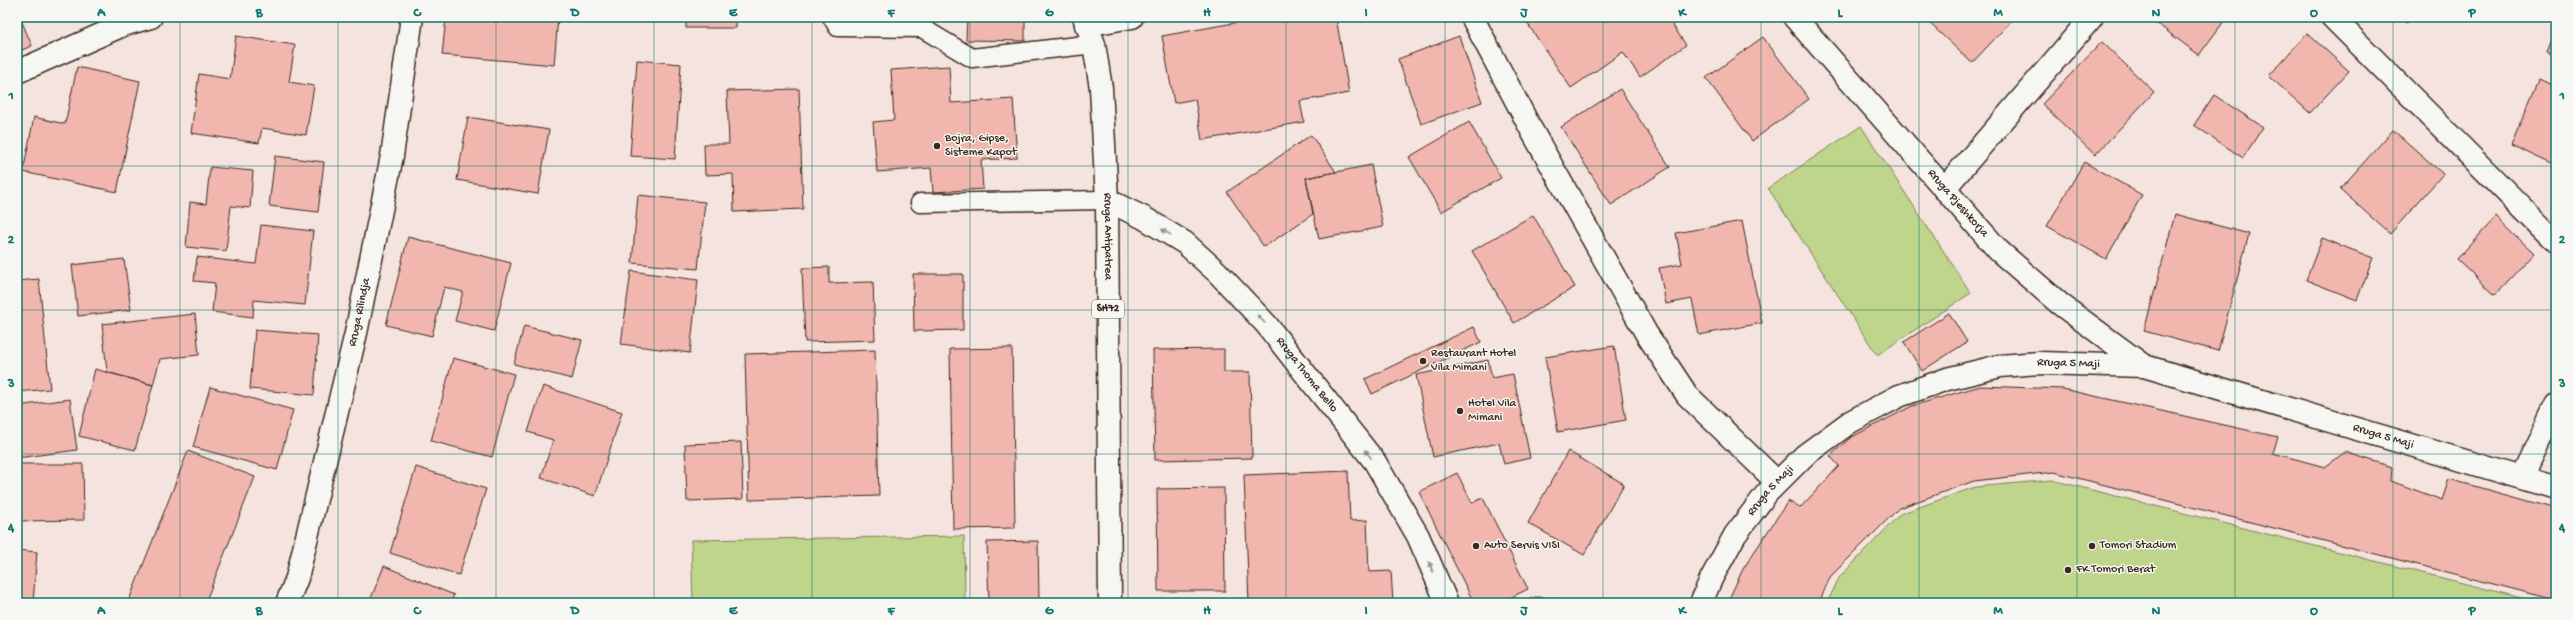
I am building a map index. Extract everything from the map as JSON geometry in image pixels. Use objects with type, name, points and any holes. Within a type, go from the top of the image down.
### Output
[{"type":"street","points":[[17,72],[123,25],[151,17]]},
{"type":"street","name":"Rruga Rilindja","points":[[287,603],[297,578],[356,333],[392,156],[412,17]]},
{"type":"street","points":[[1088,28],[1132,17]]},
{"type":"street","points":[[1472,17],[1532,131],[1646,333],[1687,395],[1778,482]]},
{"type":"street","name":"Rruga Pjeshkorja","points":[[1794,17],[1999,251],[2060,304],[2144,366]]},
{"type":"street","points":[[1944,189],[2092,17]]},
{"type":"street","points":[[2332,17],[2556,242]]},
{"type":"street","name":"Rruga Antipatrea","points":[[1088,28],[1100,88],[1107,200],[1110,603]]},
{"type":"street","name":"Rruga Thoma Bello","points":[[1107,200],[1144,218],[1185,244],[1217,272],[1266,324],[1375,462],[1418,536],[1446,603]]},
{"type":"street","name":"Rruga 5 Maji","points":[[1701,603],[1711,579],[1735,535],[1767,493],[1805,455],[1850,422],[1899,396],[1947,379],[2000,366],[2039,363],[2144,366],[2522,476],[2556,488]]},
{"type":"street","points":[[2522,476],[2556,407]]},
{"type":"lane","points":[[832,17],[838,27],[922,28],[972,58],[1088,28]]},
{"type":"lane","points":[[920,203],[1107,200]]},
{"type":"green space","points":[[1861,126],[1971,293],[1877,355],[1768,188]]},
{"type":"green space","name":"Tomori Stadium","points":[[2052,480],[2542,603],[1827,603],[1839,578],[1900,514],[1975,487]]},
{"type":"green space","points":[[964,536],[965,603],[693,603],[691,540]]},
{"type":"building","points":[[17,17],[20,17],[32,46],[17,52]]},
{"type":"building","points":[[74,17],[95,17],[75,22]]},
{"type":"building","points":[[473,17],[558,17],[554,65],[442,55],[446,18],[473,20]]},
{"type":"building","points":[[686,17],[736,17],[736,28],[686,28]]},
{"type":"building","points":[[967,17],[1025,17],[1025,41],[966,40]]},
{"type":"building","points":[[1267,17],[1336,17],[1349,93],[1300,101],[1304,122],[1202,140],[1195,99],[1174,103],[1162,36]]},
{"type":"building","points":[[1523,17],[1607,17],[1609,20],[1614,17],[1667,17],[1686,45],[1640,77],[1623,52],[1571,88]]},
{"type":"building","points":[[1923,17],[2015,17],[1972,63]]},
{"type":"building","points":[[2148,17],[2227,17],[2199,55]]},
{"type":"building","points":[[2398,17],[2411,17],[2407,23]]},
{"type":"building","points":[[2556,32],[2556,56],[2547,52]]},
{"type":"building","points":[[2307,33],[2349,71],[2310,113],[2269,76]]},
{"type":"building","points":[[236,36],[295,45],[289,82],[314,86],[306,135],[262,128],[259,143],[191,133],[199,74],[230,79]]},
{"type":"building","points":[[1459,36],[1482,102],[1421,124],[1398,59]]},
{"type":"building","points":[[1763,37],[1809,99],[1752,141],[1706,78]]},
{"type":"building","points":[[2102,42],[2154,92],[2095,155],[2042,104]]},
{"type":"building","points":[[637,60],[681,64],[675,159],[630,156]]},
{"type":"building","points":[[949,66],[951,103],[1013,99],[1017,158],[981,160],[983,189],[933,192],[931,168],[877,172],[873,122],[894,120],[891,70]]},
{"type":"building","points":[[77,67],[140,81],[117,192],[23,172],[34,117],[65,124]]},
{"type":"building","points":[[2539,80],[2556,88],[2556,166],[2511,145]]},
{"type":"building","points":[[799,89],[803,209],[734,212],[733,174],[705,175],[704,144],[729,144],[727,91]]},
{"type":"building","points":[[1620,89],[1670,167],[1611,205],[1561,127]]},
{"type":"building","points":[[2214,95],[2263,127],[2243,158],[2194,125]]},
{"type":"building","points":[[17,107],[23,156],[17,156]]},
{"type":"building","points":[[468,117],[549,130],[538,194],[457,180]]},
{"type":"building","points":[[1469,122],[1501,178],[1441,212],[1409,157]]},
{"type":"building","points":[[2393,130],[2443,174],[2390,234],[2340,189]]},
{"type":"building","points":[[1311,135],[1336,172],[1306,178],[1313,214],[1264,247],[1227,192]]},
{"type":"building","points":[[275,156],[324,162],[318,212],[269,206]]},
{"type":"building","points":[[2084,162],[2142,195],[2106,259],[2047,226]]},
{"type":"building","points":[[1371,165],[1383,227],[1319,239],[1306,178]]},
{"type":"building","points":[[210,167],[253,171],[250,208],[231,206],[226,251],[186,247],[190,202],[206,204]]},
{"type":"building","points":[[638,195],[705,202],[698,269],[632,263]]},
{"type":"building","points":[[2175,214],[2249,234],[2218,351],[2144,331]]},
{"type":"building","points":[[1533,215],[1575,287],[1514,323],[1472,251]]},
{"type":"building","points":[[2496,217],[2534,253],[2495,295],[2457,259]]},
{"type":"building","points":[[1742,221],[1762,323],[1699,335],[1692,299],[1666,304],[1659,268],[1682,264],[1676,233]]},
{"type":"building","points":[[261,225],[313,231],[305,305],[254,300],[253,317],[212,312],[215,283],[194,281],[197,257],[256,264]]},
{"type":"building","points":[[408,237],[511,263],[494,331],[455,321],[463,292],[444,287],[432,336],[386,325]]},
{"type":"building","points":[[2322,238],[2373,258],[2357,300],[2306,280]]},
{"type":"building","points":[[124,259],[131,310],[78,316],[72,265]]},
{"type":"building","points":[[829,267],[829,283],[873,282],[875,340],[805,342],[802,268]]},
{"type":"building","points":[[631,271],[698,280],[690,353],[621,344]]},
{"type":"building","points":[[913,274],[963,274],[963,330],[914,331]]},
{"type":"building","points":[[39,279],[50,389],[17,392],[17,281]]},
{"type":"building","points":[[1949,313],[1967,342],[1922,371],[1904,342]]},
{"type":"building","points":[[195,314],[199,355],[160,359],[153,385],[107,372],[102,324]]},
{"type":"building","points":[[524,326],[582,340],[572,379],[514,364]]},
{"type":"building","name":"Restaurant Hotel Vila Mimani","points":[[1474,327],[1481,342],[1372,394],[1365,379]]},
{"type":"building","points":[[255,330],[318,335],[314,395],[250,389]]},
{"type":"building","points":[[1614,346],[1626,420],[1558,432],[1545,357]]},
{"type":"building","points":[[1012,348],[1015,528],[953,529],[950,349]]},
{"type":"building","points":[[1224,349],[1224,372],[1250,372],[1252,458],[1155,460],[1153,350]]},
{"type":"building","points":[[875,350],[879,496],[749,500],[745,354]]},
{"type":"building","points":[[453,358],[514,374],[492,457],[431,441]]},
{"type":"building","points":[[1488,360],[1492,378],[1513,374],[1530,458],[1504,464],[1499,443],[1433,457],[1416,375]]},
{"type":"building","points":[[95,369],[153,385],[135,450],[79,436]]},
{"type":"building","points":[[543,386],[622,412],[595,496],[541,478],[553,440],[528,432]]},
{"type":"building","points":[[1980,386],[2063,389],[2278,437],[2273,453],[2325,467],[2345,452],[2392,467],[2391,481],[2442,500],[2449,479],[2556,509],[2556,600],[2054,472],[1974,481],[1899,508],[1830,577],[1819,603],[1727,603],[1743,569],[1788,501],[1800,508],[1839,466],[1830,456],[1850,438],[1912,406]]},
{"type":"building","points":[[210,387],[293,410],[277,470],[193,447]]},
{"type":"building","points":[[70,399],[77,450],[17,458],[17,406]]},
{"type":"building","points":[[741,442],[743,499],[687,501],[685,444]]},
{"type":"building","points":[[188,451],[255,477],[205,603],[128,603]]},
{"type":"building","points":[[1568,451],[1624,484],[1584,555],[1528,523]]},
{"type":"building","points":[[17,464],[83,464],[84,520],[17,521]]},
{"type":"building","points":[[416,467],[486,489],[459,575],[390,553]]},
{"type":"building","points":[[1348,471],[1350,521],[1367,520],[1369,572],[1391,571],[1393,603],[1249,603],[1244,475]]},
{"type":"building","name":"Auto Servis VISI","points":[[1457,473],[1472,503],[1483,498],[1528,589],[1499,603],[1474,603],[1419,492]]},
{"type":"building","points":[[1224,488],[1225,591],[1158,591],[1157,489]]},
{"type":"building","points":[[1038,541],[1039,603],[989,603],[987,542]]},
{"type":"building","points":[[17,550],[37,552],[33,603],[17,603]]},
{"type":"building","points":[[384,566],[454,595],[450,603],[369,603]]},
{"type":"building","points":[[1535,597],[1554,598],[1554,603],[1521,603]]},
{"type":"place","name":"Bojra, Gipse, Sisteme Kapot","points":[[937,146]]},
{"type":"place","name":"Restaurant Hotel Vila Mimani","points":[[1423,361]]},
{"type":"place","name":"Hotel Vila Mimani","points":[[1460,411]]},
{"type":"place","name":"Auto Servis VISI","points":[[1476,546]]},
{"type":"place","name":"Tomori Stadium","points":[[2092,546]]},
{"type":"place","name":"FK Tomori Berat","points":[[2068,570]]}]
